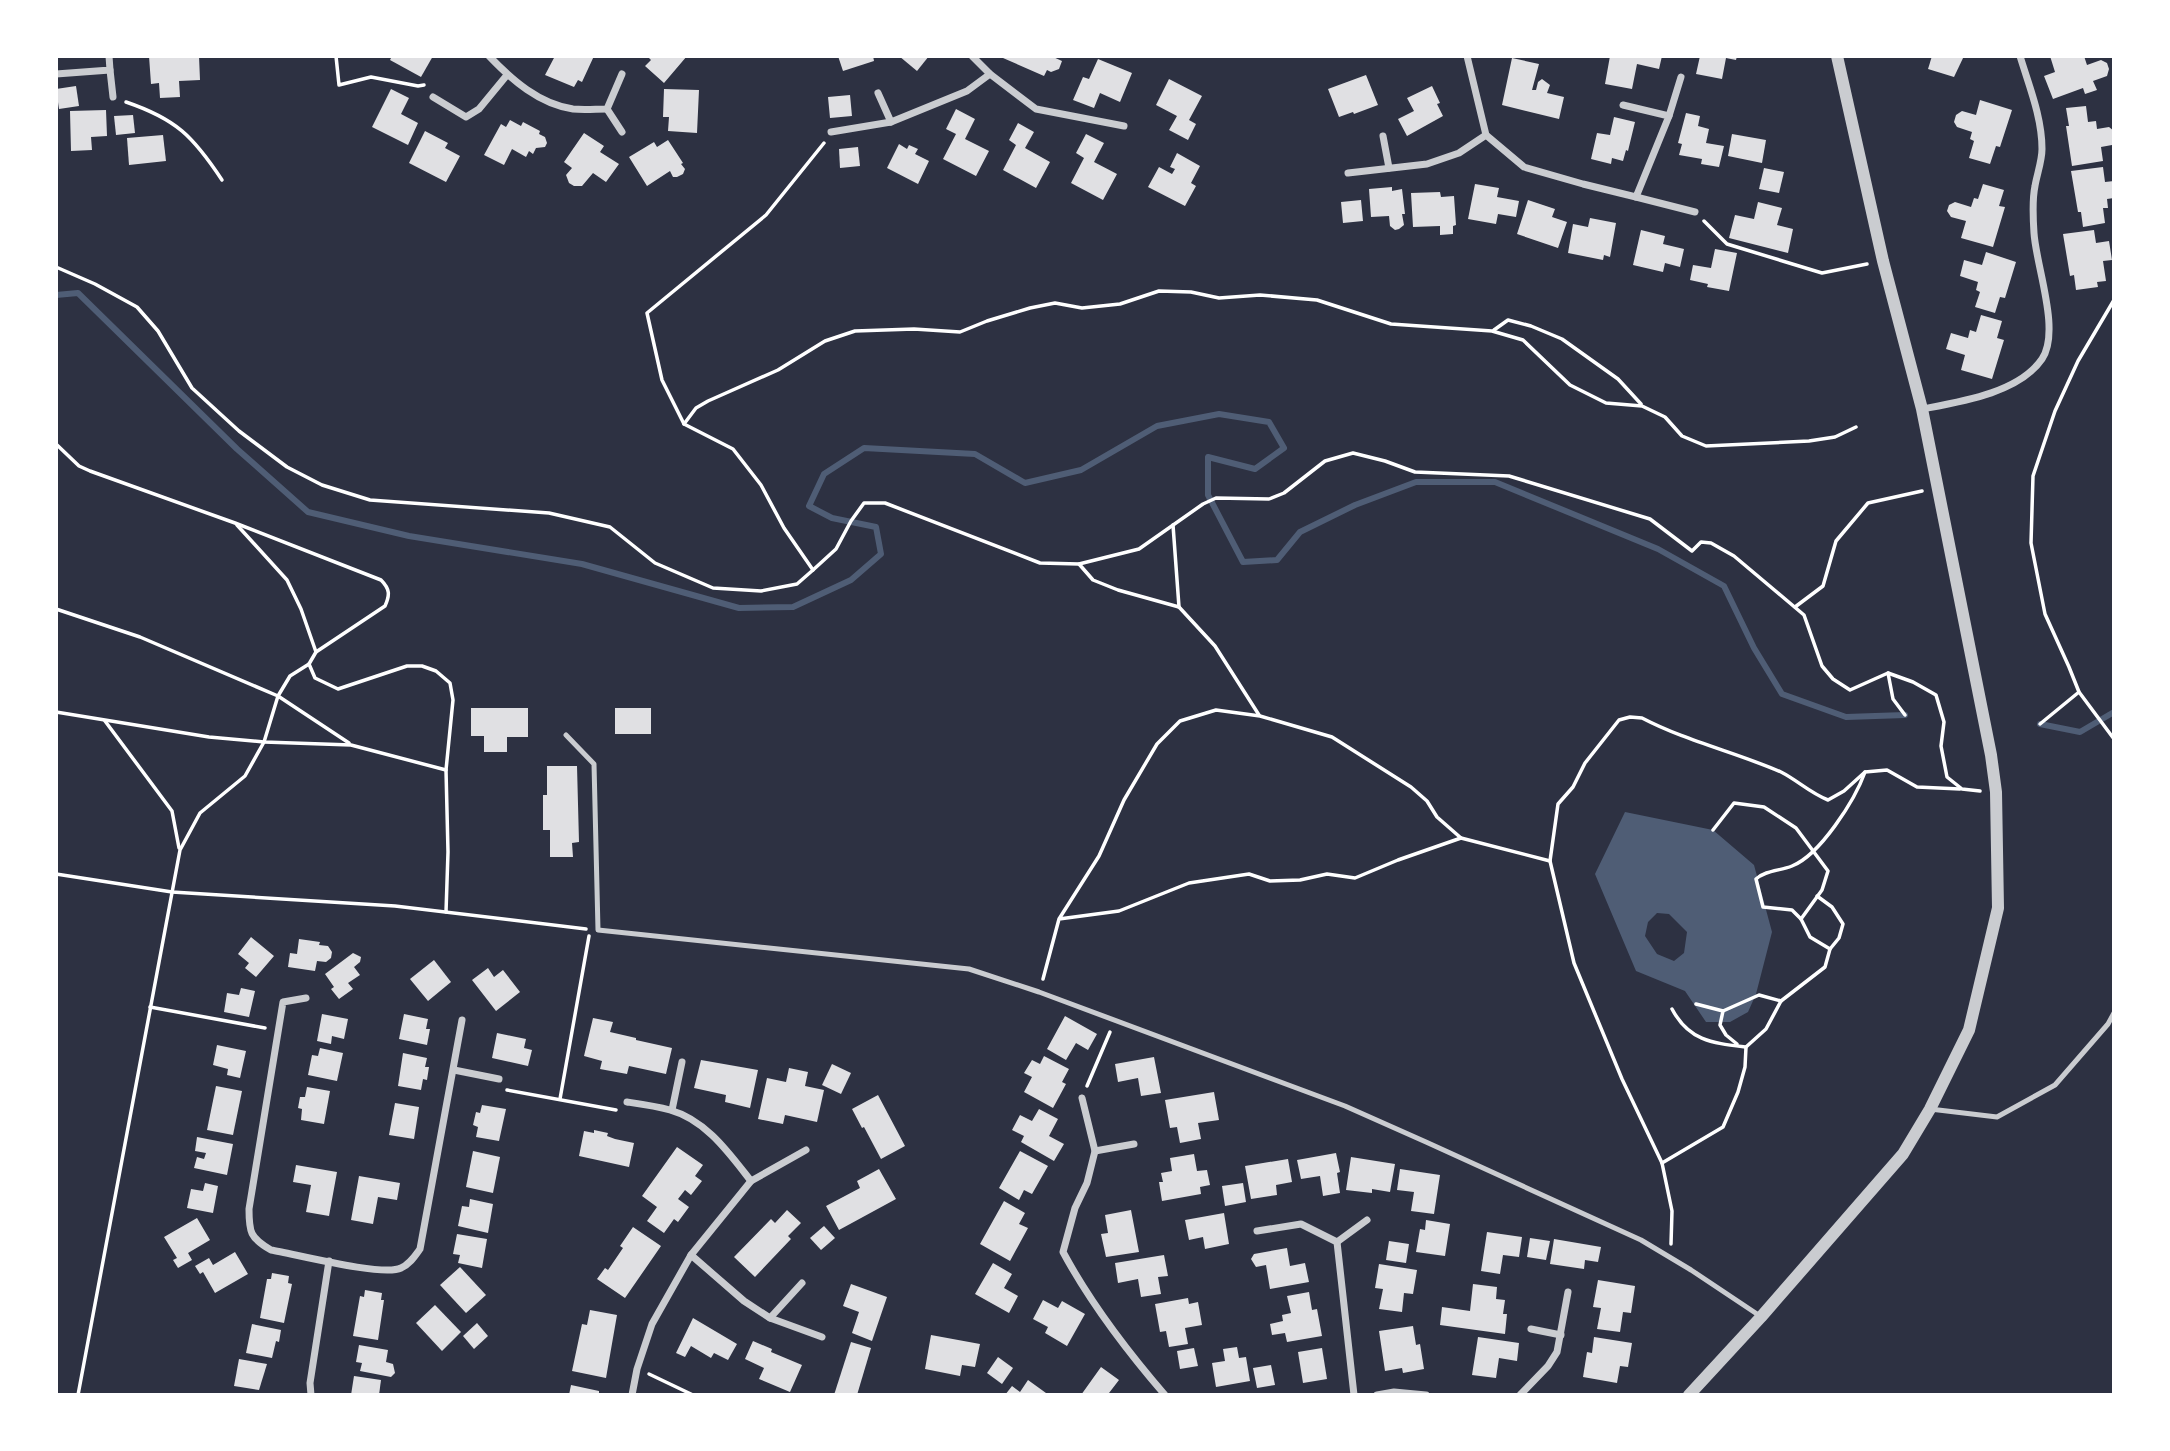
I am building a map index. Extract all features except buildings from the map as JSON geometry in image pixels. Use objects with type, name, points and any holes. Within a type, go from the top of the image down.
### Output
[{"type":"street","points":[[109,56],[113,97]]},
{"type":"street","points":[[489,56],[507,75],[544,101],[573,109],[607,109]]},
{"type":"street","points":[[972,56],[990,74],[1036,109],[1124,126]]},
{"type":"street","points":[[1467,56],[1486,135],[1524,167],[1695,212]]},
{"type":"street","points":[[1689,1395],[1903,1154],[1930,1109],[1969,1030],[1998,908],[1996,792],[1992,755],[1922,409],[1883,261],[1837,56]]},
{"type":"street","points":[[1922,409],[2000,390],[2030,372],[2043,357],[2050,335],[2034,235],[2034,189],[2042,150],[2036,105],[2020,56]]},
{"type":"street","points":[[56,74],[110,70]]},
{"type":"street","points":[[607,109],[622,74]]},
{"type":"street","points":[[831,132],[891,122],[967,91],[990,74]]},
{"type":"street","points":[[433,97],[466,117],[479,109],[507,75]]},
{"type":"street","points":[[1636,197],[1669,116],[1681,77]]},
{"type":"street","points":[[878,93],[891,122]]},
{"type":"street","points":[[1623,106],[1669,116]]},
{"type":"street","points":[[607,109],[622,132]]},
{"type":"street","points":[[1348,173],[1438,160],[1459,153],[1486,135]]},
{"type":"street","points":[[1383,136],[1390,169]]},
{"type":"street","points":[[306,998],[283,1002],[249,1209],[249,1229],[256,1241],[271,1250],[376,1270],[399,1270],[411,1261],[420,1249],[462,1020]]},
{"type":"street","points":[[672,1110],[682,1062]]},
{"type":"street","points":[[454,1070],[499,1079]]},
{"type":"street","points":[[1082,1098],[1095,1151],[1063,1252],[1083,1289],[1138,1364],[1165,1395]]},
{"type":"street","points":[[627,1102],[672,1110],[704,1127],[751,1181]]},
{"type":"street","points":[[1095,1151],[1134,1144]]},
{"type":"street","points":[[632,1395],[637,1369],[652,1324],[691,1255],[751,1181],[806,1150]]},
{"type":"street","points":[[1337,1242],[1367,1220]]},
{"type":"street","points":[[1256,1231],[1301,1224],[1337,1242]]},
{"type":"street","points":[[1337,1242],[1354,1395]]},
{"type":"street","points":[[691,1255],[744,1301],[770,1318],[822,1337]]},
{"type":"street","points":[[311,1395],[310,1383],[329,1261]]},
{"type":"street","points":[[770,1318],[802,1283]]},
{"type":"street","points":[[1520,1395],[1548,1366],[1557,1352],[1568,1292]]},
{"type":"street","points":[[1531,1329],[1561,1335]]},
{"type":"street","points":[[1377,1395],[1394,1392],[1426,1395]]},
{"type":"lane","points":[[566,735],[594,764],[598,930],[969,969],[1039,992],[1356,1111],[1622,1231],[1670,1258],[1761,1317]]},
{"type":"lane","points":[[1930,1109],[1997,1117],[2055,1084],[2108,1024],[2114,1013]]},
{"type":"path","points":[[336,56],[339,85],[371,77],[418,86],[430,83],[433,97]]},
{"type":"path","points":[[113,97],[162,116],[182,130],[197,144],[222,180]]},
{"type":"path","points":[[813,570],[784,528],[761,485],[733,449],[684,424],[662,380],[647,313],[766,215],[831,132]]},
{"type":"path","points":[[1695,212],[1727,244],[1822,273],[1883,261]]},
{"type":"path","points":[[56,267],[137,307],[158,331],[192,388],[239,431],[287,467],[322,485],[370,500],[549,513],[610,527],[655,563],[713,588],[761,592],[797,584],[836,549],[864,503],[886,503],[1040,563],[1079,564],[1139,549],[1186,515],[1216,498],[1269,499],[1284,493],[1325,461],[1353,453],[1415,472],[1509,476],[1650,519],[1692,551],[1701,542],[1711,543],[1734,556],[1804,615],[1822,666],[1833,679],[1850,690],[1888,673],[1913,682],[1936,695],[1944,722],[1941,747],[1947,777],[1962,789]]},
{"type":"path","points":[[684,424],[696,408],[708,401],[778,370],[825,341],[855,331],[914,329],[960,332],[1030,308],[1055,303],[1082,309],[1120,304],[1158,291],[1191,292],[1219,298],[1260,295],[1317,300],[1391,324],[1492,331],[1523,340],[1570,385],[1606,403],[1642,406],[1665,417],[1682,436],[1706,446],[1809,441],[1835,437],[1856,428]]},
{"type":"path","points":[[2114,300],[2078,361],[2055,411],[2033,476],[2031,543],[2045,614],[2079,692],[2114,739]]},
{"type":"path","points":[[1492,331],[1508,320],[1562,339],[1618,379],[1642,406]]},
{"type":"path","points":[[56,444],[79,466],[90,471],[235,523],[381,580],[387,586],[389,596],[386,606],[316,652],[309,664],[290,676],[278,696],[264,742],[244,776],[200,813],[180,850],[78,1395]]},
{"type":"path","points":[[1795,607],[1823,586],[1836,541],[1868,503],[1938,486]]},
{"type":"path","points":[[235,523],[287,580],[301,609],[316,652]]},
{"type":"path","points":[[1173,526],[1178,607]]},
{"type":"path","points":[[1079,564],[1093,580],[1178,607],[1215,646],[1260,716]]},
{"type":"path","points":[[56,609],[140,637],[278,696],[351,745]]},
{"type":"path","points":[[309,664],[315,678],[338,688],[407,666],[422,666],[436,671],[450,683],[453,700],[446,770],[446,912]]},
{"type":"path","points":[[1888,673],[1893,699],[1905,715]]},
{"type":"path","points":[[2040,724],[2079,692]]},
{"type":"path","points":[[1039,992],[1059,919],[1099,856],[1124,800],[1157,744],[1180,721],[1216,710],[1260,716],[1332,737],[1411,787],[1427,801],[1437,817],[1461,838],[1550,861]]},
{"type":"path","points":[[56,712],[209,737],[351,745],[446,770]]},
{"type":"path","points":[[1670,1258],[1672,1211],[1662,1163],[1622,1079],[1574,963],[1550,861],[1558,804],[1573,787],[1584,763],[1619,720],[1630,717],[1642,718],[1783,773],[1814,795],[1828,800],[1844,791],[1865,772],[1887,770],[1917,787],[1996,792]]},
{"type":"path","points":[[104,720],[172,811],[180,850]]},
{"type":"path","points":[[1830,949],[1810,937],[1801,919],[1792,910],[1763,907],[1756,879],[1762,874],[1793,866],[1815,852],[1858,792],[1865,772]]},
{"type":"path","points":[[1713,830],[1734,803],[1764,807],[1796,828],[1828,871],[1822,890],[1801,919]]},
{"type":"path","points":[[1059,919],[1119,911],[1189,883],[1249,874],[1270,881],[1300,880],[1327,874],[1355,878],[1461,838]]},
{"type":"path","points":[[56,874],[172,891],[395,906],[590,929],[560,1099]]},
{"type":"path","points":[[1662,1163],[1723,1127],[1745,1067],[1746,1047],[1766,1029],[1781,1001],[1825,967],[1830,949],[1839,938],[1843,924],[1832,907],[1816,896]]},
{"type":"path","points":[[1696,1004],[1723,1011],[1759,995],[1781,1001]]},
{"type":"path","points":[[150,1007],[277,1030]]},
{"type":"path","points":[[1672,1009],[1680,1024],[1698,1037],[1746,1047]]},
{"type":"path","points":[[1723,1011],[1720,1025],[1726,1035],[1746,1047]]},
{"type":"path","points":[[1082,1098],[1115,1020]]},
{"type":"path","points":[[499,1079],[502,1090],[614,1111],[627,1102]]},
{"type":"path","points":[[637,1369],[693,1395]]},
{"type":"water","points":[[1625,812],[1713,830],[1754,865],[1772,932],[1756,994],[1748,1012],[1730,1022],[1706,1022],[1685,991],[1636,971],[1595,874]],"holes":[[[1657,913],[1669,914],[1687,932],[1684,953],[1674,961],[1657,954],[1645,936],[1648,922]]]},
{"type":"waterway","points":[[56,295],[78,293],[237,449],[308,512],[409,536],[582,564],[739,608],[793,607],[851,580],[881,554],[876,527],[832,518],[809,506],[824,474],[864,448],[975,454],[1025,483],[1081,470],[1157,426],[1219,414],[1269,422],[1284,448],[1255,469],[1208,457],[1208,495],[1243,562],[1277,560],[1300,532],[1355,505],[1416,482],[1495,482],[1658,549],[1724,586],[1754,648],[1782,694],[1846,717],[1905,715]]},
{"type":"waterway","points":[[2040,724],[2080,732],[2114,712]]}]
